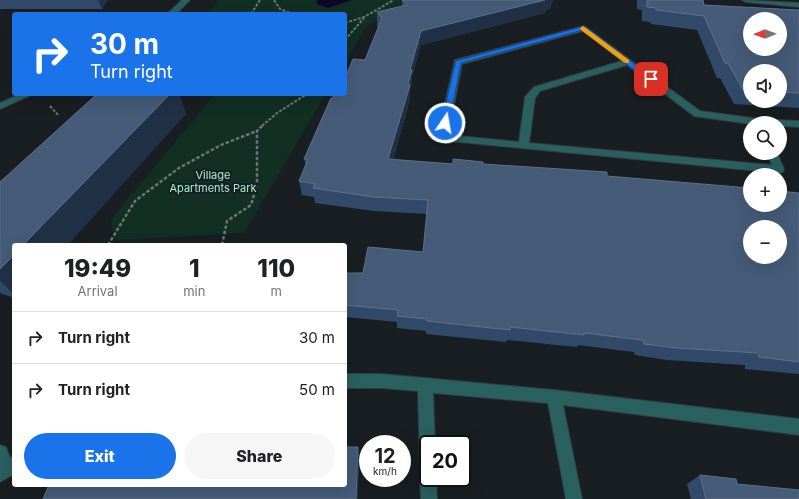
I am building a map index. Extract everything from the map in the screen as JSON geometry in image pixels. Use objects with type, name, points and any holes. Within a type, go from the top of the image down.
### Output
[{"type":"street","points":[[174,12],[186,0]]},
{"type":"street","points":[[746,0],[799,5]]},
{"type":"street","points":[[743,120],[697,114],[584,28],[458,62],[442,138],[779,169],[775,160]]},
{"type":"street","points":[[523,146],[530,97],[537,89],[628,62]]},
{"type":"street","points":[[0,106],[23,96]]},
{"type":"street","points":[[787,123],[799,124]]},
{"type":"street","points":[[347,380],[382,381],[554,397],[799,427]]},
{"type":"street","points":[[425,385],[427,435]]},
{"type":"street","points":[[554,397],[574,499]]},
{"type":"street","points":[[0,453],[7,468]]},
{"type":"street","points":[[428,487],[429,499]]},
{"type":"path","points":[[252,12],[260,0]]},
{"type":"path","points":[[274,0],[280,9],[288,12]]},
{"type":"path","points":[[347,22],[364,18],[394,0]]},
{"type":"path","points":[[347,38],[364,18]]},
{"type":"path","points":[[109,243],[134,201],[179,168],[221,145],[257,131],[276,113],[303,96]]},
{"type":"path","points":[[50,106],[59,116]]},
{"type":"path","points":[[222,243],[227,221],[251,205],[257,184],[257,131]]},
{"type":"green space","points":[[219,0],[428,0],[399,9],[366,27],[347,60],[347,12],[210,12]]},
{"type":"green space","name":"Village Apartments Park","points":[[213,96],[325,96],[244,233],[114,240],[111,219]]},
{"type":"shaded area","points":[[317,0],[352,0],[328,8],[317,4]]},
{"type":"building","points":[[402,0],[545,0],[421,31],[410,70],[412,70],[408,84],[410,85],[388,159],[453,164],[453,159],[483,162],[483,164],[607,172],[607,176],[743,187],[743,212],[787,212],[787,192],[799,193],[799,362],[759,357],[758,353],[677,348],[644,344],[643,340],[584,333],[584,335],[510,327],[510,330],[427,321],[427,319],[397,316],[398,310],[347,305],[347,273],[363,273],[368,247],[423,252],[428,200],[373,197],[313,188],[315,184],[299,181],[308,159],[304,159],[331,98],[332,99],[333,96],[347,96],[347,73],[353,59],[365,60],[382,18],[377,12],[407,5]]},
{"type":"building","points":[[647,0],[703,0],[704,5],[799,10],[799,93],[787,92],[787,64],[743,64],[743,90],[728,63],[725,63],[704,16],[656,10],[656,8],[647,7]]},
{"type":"building","points":[[95,96],[168,96],[25,243],[12,243],[12,257],[0,269],[0,182]]},
{"type":"building","points":[[347,447],[358,447],[356,499],[43,499],[48,487],[347,487]]},
{"type":"building","points":[[700,475],[736,479],[737,484],[799,490],[799,499],[706,499]]},
{"type":"slow traffic","points":[[583,28],[627,61]]},
{"type":"route","points":[[445,123],[458,62],[584,28],[651,79]]}]
